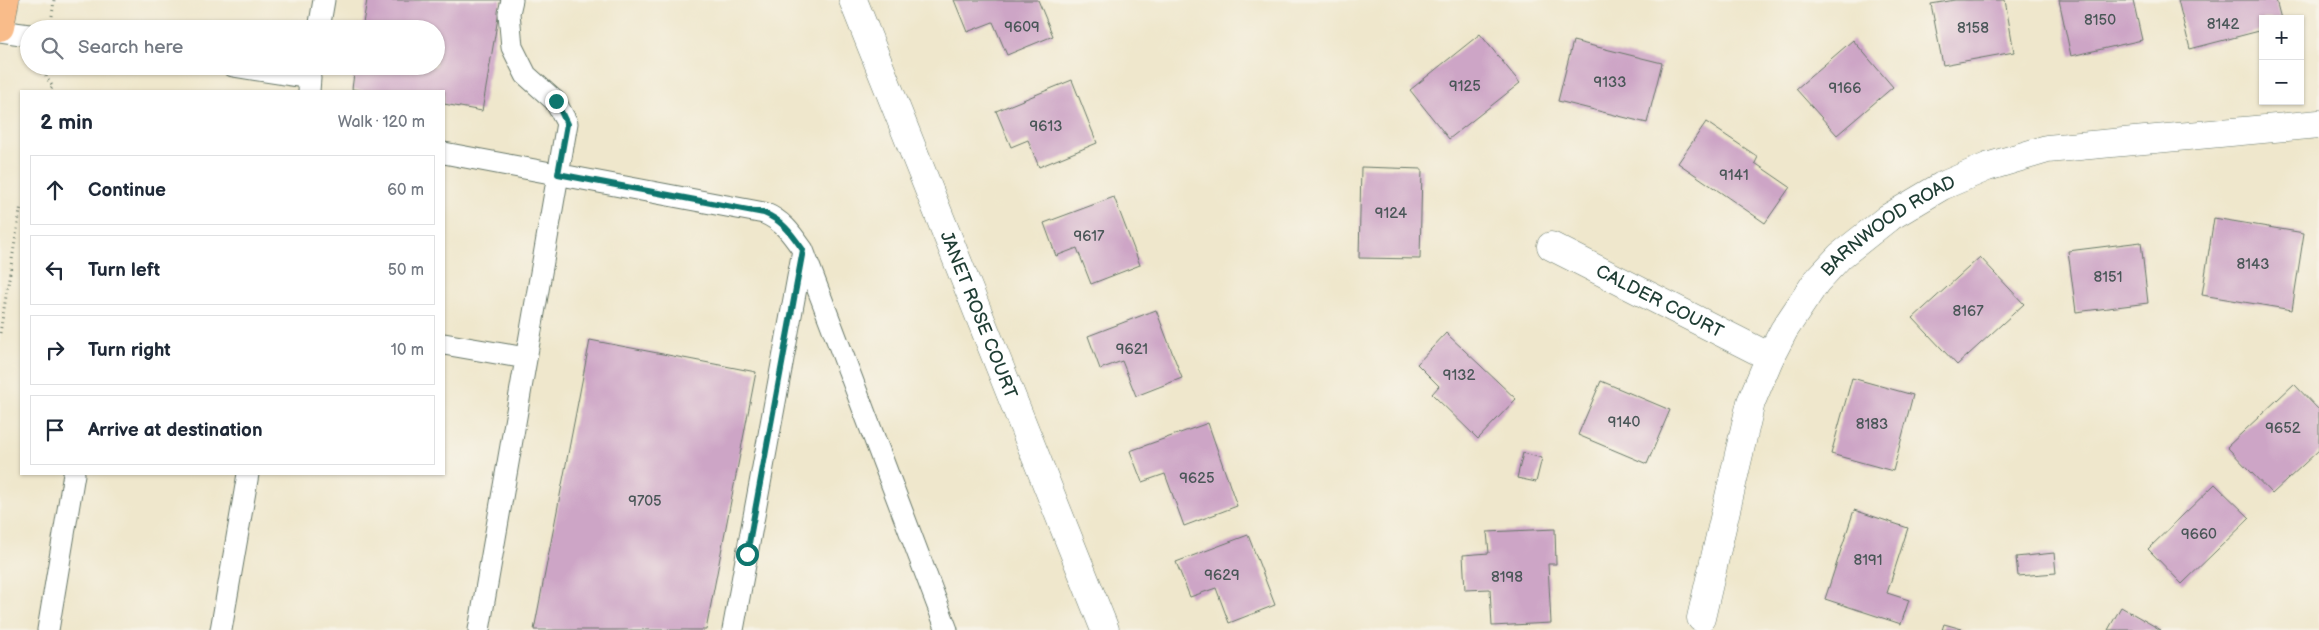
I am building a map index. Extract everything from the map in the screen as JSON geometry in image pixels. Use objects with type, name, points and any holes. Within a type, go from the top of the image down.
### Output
[{"type":"highway","points":[[0,29],[4,0]]},
{"type":"street","name":"JANET ROSE COURT","points":[[853,0],[1105,630]]},
{"type":"street","name":"BARNWOOD ROAD","points":[[1701,618],[1751,402],[1784,330],[1816,282],[1840,256],[1888,218],[1951,182],[1987,167],[2047,149],[2319,124]]},
{"type":"street","name":"CALDER COURT","points":[[1551,246],[1770,357]]},
{"type":"lane","points":[[321,20],[324,0]]},
{"type":"lane","points":[[479,630],[567,124],[556,101],[526,75],[512,46],[509,13],[512,0]]},
{"type":"lane","points":[[0,29],[20,33]]},
{"type":"lane","points":[[286,75],[310,79]]},
{"type":"lane","points":[[445,153],[764,213],[778,219],[788,228],[803,250],[947,630]]},
{"type":"lane","points":[[733,630],[803,250]]},
{"type":"lane","points":[[445,344],[526,358]]},
{"type":"lane","points":[[48,630],[74,475]]},
{"type":"lane","points":[[221,630],[248,475]]},
{"type":"path","points":[[46,75],[53,87],[50,90]]},
{"type":"path","points":[[0,333],[20,211]]},
{"type":"building","points":[[367,0],[501,0],[482,111],[445,104],[445,90],[352,89],[354,75],[445,75],[445,20],[364,20]]},
{"type":"building","points":[[954,0],[1038,0],[1053,36],[1007,55],[993,22],[967,32]]},
{"type":"building","points":[[1955,0],[2005,0],[2014,52],[1943,65],[1931,4]]},
{"type":"building","points":[[2059,0],[2133,0],[2142,40],[2071,56]]},
{"type":"building","points":[[2178,0],[2276,0],[2280,15],[2259,15],[2259,31],[2190,49]]},
{"type":"building","points":[[1480,34],[1520,83],[1449,139],[1410,90]]},
{"type":"building","points":[[1853,40],[1893,87],[1837,135],[1796,89]]},
{"type":"building","points":[[1573,41],[1662,63],[1647,123],[1558,101]]},
{"type":"building","points":[[1072,80],[1097,143],[1039,167],[1028,140],[1011,147],[996,111]]},
{"type":"building","points":[[1706,122],[1758,157],[1755,163],[1790,187],[1765,223],[1678,163]]},
{"type":"building","points":[[1361,167],[1422,169],[1420,259],[1359,258]]},
{"type":"building","points":[[1114,197],[1140,265],[1091,284],[1077,248],[1056,256],[1044,223]]},
{"type":"building","points":[[2214,218],[2304,233],[2292,310],[2202,295]]},
{"type":"building","points":[[2141,242],[2148,303],[2076,312],[2068,251]]},
{"type":"building","points":[[1980,257],[2024,304],[1957,365],[1913,318]]},
{"type":"building","points":[[1156,310],[1182,378],[1136,396],[1122,361],[1100,369],[1088,336]]},
{"type":"building","points":[[1446,333],[1516,399],[1478,439],[1432,394],[1439,386],[1417,364]]},
{"type":"building","points":[[590,340],[756,372],[706,630],[534,630]]},
{"type":"building","points":[[1852,378],[1913,395],[1893,471],[1831,454]]},
{"type":"building","points":[[1601,381],[1670,410],[1647,464],[1578,435]]},
{"type":"building","points":[[2294,384],[2319,410],[2319,450],[2272,494],[2227,447]]},
{"type":"building","points":[[1208,423],[1237,506],[1184,526],[1165,474],[1142,482],[1130,451]]},
{"type":"building","points":[[1523,453],[1542,458],[1536,482],[1517,478]]},
{"type":"building","points":[[2215,484],[2250,518],[2182,584],[2148,549]]},
{"type":"building","points":[[1854,510],[1908,528],[1887,593],[1909,600],[1901,624],[1825,599]]},
{"type":"building","points":[[1555,529],[1556,564],[1548,564],[1551,623],[1492,626],[1490,589],[1465,590],[1463,555],[1489,553],[1487,532]]},
{"type":"building","points":[[1248,535],[1275,605],[1229,623],[1216,588],[1190,597],[1176,562]]},
{"type":"building","points":[[2054,553],[2056,573],[2018,576],[2016,557]]},
{"type":"building","points":[[2121,607],[2161,630],[2108,630]]},
{"type":"building","points":[[1944,624],[1962,629],[1962,630],[1942,630]]},
{"type":"route","points":[[556,101],[567,124],[558,174],[764,213],[778,219],[788,228],[803,250],[747,554]]}]
